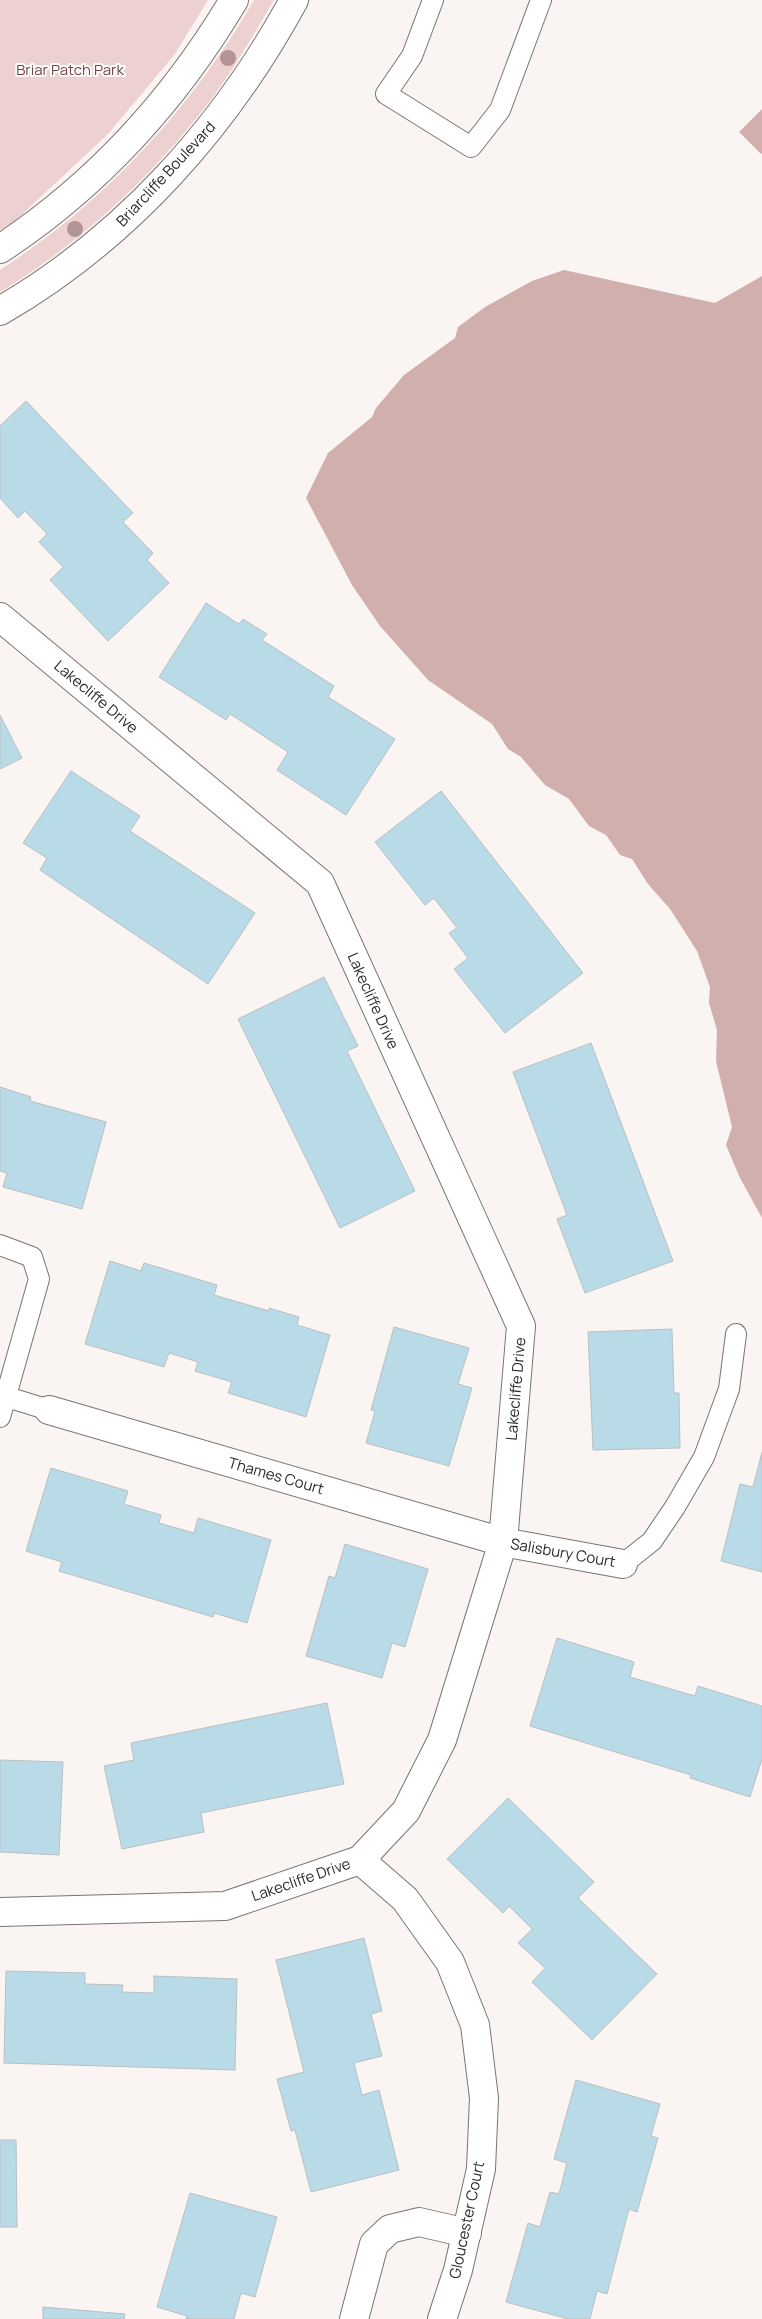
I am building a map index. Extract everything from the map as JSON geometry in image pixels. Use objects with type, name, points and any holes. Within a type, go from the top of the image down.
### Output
[{"type":"street","points":[[0,249],[47,216],[122,149],[187,72],[234,0]]},
{"type":"street","name":"Briarcliffe Boulevard","points":[[0,312],[29,295],[132,215],[196,146],[227,107],[258,64],[294,0]]},
{"type":"street","name":"Lakecliffe Drive","points":[[0,617],[320,883],[521,1326],[503,1542],[442,1740],[406,1811],[360,1860],[226,1906],[0,1912]]},
{"type":"street","name":"Thames Court","points":[[49,1410],[503,1542]]},
{"type":"street","name":"Salisbury Court","points":[[503,1542],[623,1564]]},
{"type":"street","name":"Gloucester Court","points":[[360,1860],[405,1899],[450,1962],[475,2025],[484,2098],[481,2169],[458,2270],[442,2319]]},
{"type":"street","points":[[354,2319],[374,2244],[390,2229],[419,2222],[467,2233]]},
{"type":"lane","points":[[432,0],[412,56],[386,94],[471,147],[500,110],[542,0]]},
{"type":"lane","points":[[0,1245],[32,1257],[40,1279],[0,1417]]},
{"type":"lane","points":[[623,1564],[652,1541],[675,1507],[704,1457],[729,1388],[736,1334]]},
{"type":"lane","points":[[7,1397],[49,1410]]},
{"type":"green space","name":"Briar Patch Park","points":[[0,0],[208,0],[175,54],[108,134],[15,221],[0,230]]},
{"type":"green space","points":[[254,0],[274,0],[223,83],[193,123],[144,177],[89,228],[61,251],[0,292],[0,270],[38,244],[110,184],[174,115],[230,40]]},
{"type":"shaded area","points":[[762,109],[762,153],[761,154],[739,132]]},
{"type":"shaded area","points":[[564,270],[715,303],[762,276],[762,1218],[740,1178],[726,1145],[732,1127],[716,1061],[717,1030],[709,1003],[710,987],[697,951],[670,909],[648,884],[632,859],[620,855],[606,835],[589,826],[569,799],[545,785],[521,757],[508,749],[492,724],[428,680],[380,626],[352,585],[306,498],[328,453],[372,417],[376,408],[404,375],[455,338],[458,327],[485,307],[532,281]]},
{"type":"building","points":[[26,401],[133,513],[123,522],[153,553],[147,560],[169,583],[108,641],[50,580],[63,567],[39,542],[47,534],[25,511],[18,518],[0,498],[0,426]]},
{"type":"building","points":[[206,603],[239,624],[243,619],[267,634],[262,640],[334,686],[328,697],[395,739],[346,815],[277,770],[288,752],[230,714],[226,720],[159,677]]},
{"type":"building","points":[[0,715],[22,758],[0,769]]},
{"type":"building","points":[[71,771],[140,816],[130,831],[255,913],[208,984],[40,870],[47,858],[23,843]]},
{"type":"building","points":[[441,791],[583,973],[505,1033],[454,969],[468,958],[449,933],[457,928],[434,898],[425,905],[375,842]]},
{"type":"building","points":[[324,977],[358,1046],[347,1051],[415,1191],[340,1228],[238,1019]]},
{"type":"building","points":[[591,1043],[673,1261],[585,1293],[557,1219],[567,1215],[513,1072]]},
{"type":"building","points":[[0,1087],[31,1097],[30,1101],[106,1122],[82,1209],[3,1187],[7,1173],[0,1171]]},
{"type":"building","points":[[110,1261],[141,1271],[144,1263],[217,1285],[214,1295],[269,1311],[269,1308],[299,1317],[297,1325],[330,1335],[306,1417],[228,1393],[232,1382],[195,1371],[198,1362],[169,1353],[164,1367],[85,1344]]},
{"type":"building","points":[[394,1327],[469,1348],[458,1384],[472,1388],[449,1466],[366,1443],[375,1411],[371,1410]]},
{"type":"building","points":[[672,1329],[674,1393],[679,1393],[680,1448],[593,1450],[588,1332]]},
{"type":"building","points":[[762,1452],[762,1572],[721,1561],[740,1484],[753,1487]]},
{"type":"building","points":[[51,1468],[128,1491],[124,1504],[161,1515],[159,1523],[194,1533],[198,1518],[271,1540],[247,1623],[214,1613],[213,1617],[59,1571],[62,1562],[26,1551]]},
{"type":"building","points":[[345,1544],[428,1569],[405,1647],[392,1643],[382,1678],[306,1656],[329,1576],[335,1578]]},
{"type":"building","points":[[557,1638],[634,1662],[630,1677],[695,1696],[698,1686],[762,1706],[762,1759],[750,1797],[690,1778],[691,1775],[530,1726]]},
{"type":"building","points":[[327,1703],[344,1784],[201,1813],[204,1832],[122,1849],[104,1766],[134,1760],[131,1743]]},
{"type":"building","points":[[0,1760],[63,1762],[59,1855],[0,1852]]},
{"type":"building","points":[[508,1798],[594,1882],[578,1898],[657,1974],[592,2040],[532,1982],[545,1968],[518,1943],[532,1929],[509,1906],[503,1913],[447,1859]]},
{"type":"building","points":[[364,1938],[382,2011],[371,2014],[382,2056],[354,2063],[362,2095],[379,2090],[399,2170],[311,2192],[295,2130],[291,2131],[277,2079],[304,2072],[276,1960]]},
{"type":"building","points":[[6,1971],[85,1973],[85,1984],[123,1985],[122,1992],[154,1993],[154,1976],[237,1979],[235,2070],[4,2063]]},
{"type":"building","points":[[576,2080],[660,2104],[651,2136],[658,2138],[637,2212],[629,2209],[607,2294],[597,2291],[590,2319],[568,2319],[506,2302],[528,2223],[540,2227],[550,2192],[559,2194],[567,2163],[554,2159]]},
{"type":"building","points":[[0,2140],[16,2140],[17,2227],[0,2227]]},
{"type":"building","points":[[190,2193],[277,2217],[255,2297],[241,2293],[234,2319],[186,2319],[187,2316],[157,2307]]},
{"type":"building","points":[[43,2307],[125,2314],[124,2319],[43,2319]]}]
